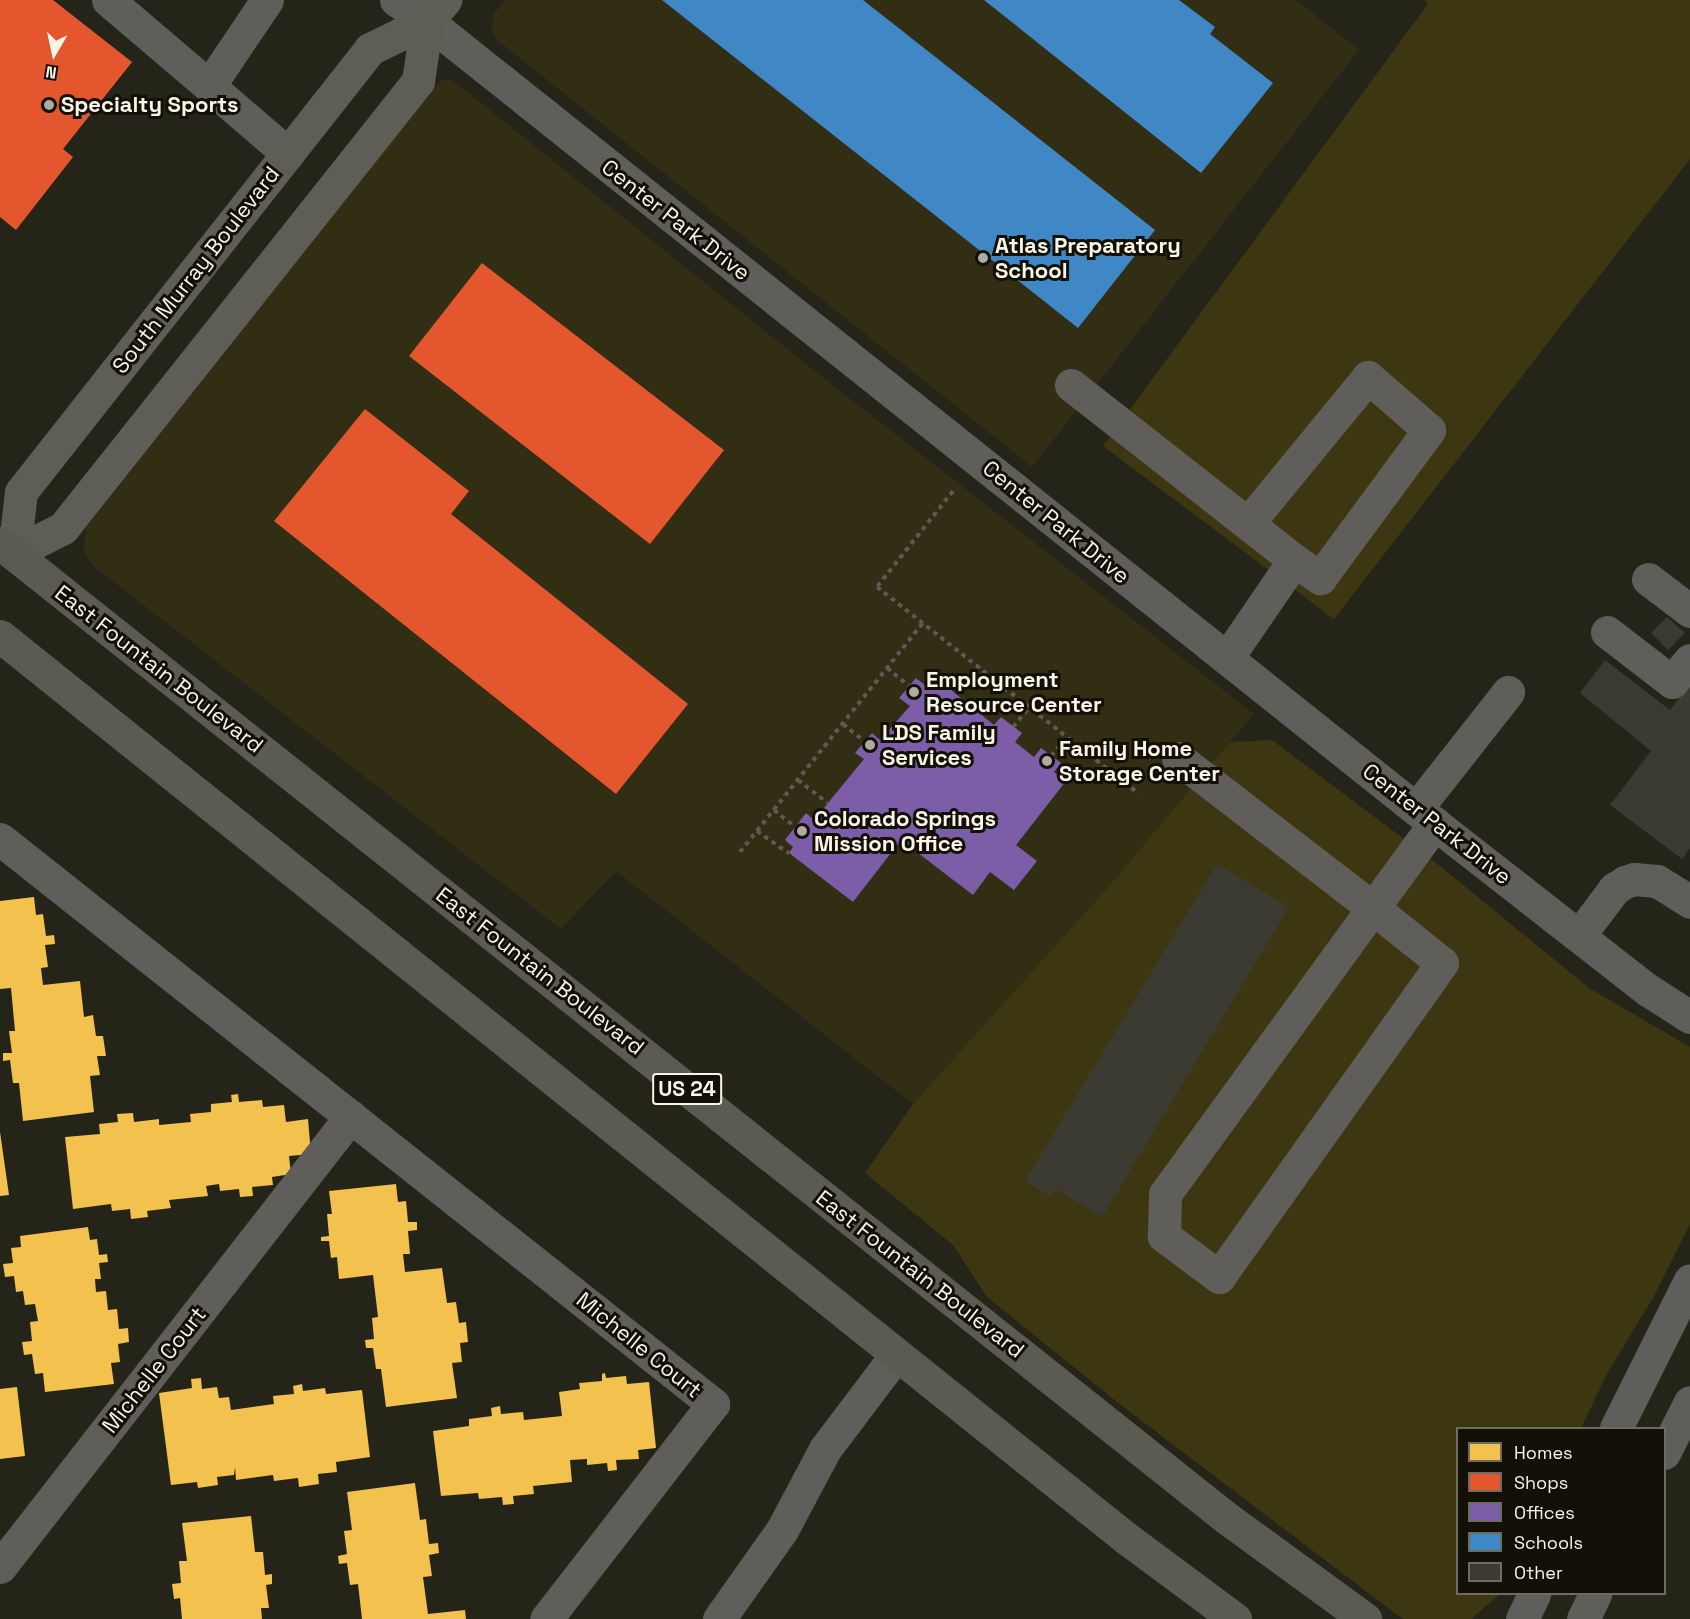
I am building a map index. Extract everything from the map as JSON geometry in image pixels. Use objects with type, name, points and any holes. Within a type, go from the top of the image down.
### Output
[{"type":"highway","name":"East Fountain Boulevard","points":[[5,555],[1228,1519],[1365,1619]]},
{"type":"highway","points":[[0,636],[896,1355],[1126,1538],[1235,1619]]},
{"type":"main road","name":"South Murray Boulevard","points":[[5,555],[21,492],[370,49],[436,10]]},
{"type":"main road","points":[[5,555],[63,528],[418,81],[436,10]]},
{"type":"street","points":[[108,0],[288,154]]},
{"type":"street","points":[[209,86],[267,0]]},
{"type":"street","name":"Center Park Drive","points":[[396,0],[436,10],[1227,658],[1648,990],[1690,1017]]},
{"type":"street","points":[[1227,658],[1429,430],[1368,377],[1248,523]]},
{"type":"street","points":[[1071,385],[1307,569]]},
{"type":"street","points":[[1648,579],[1690,611]]},
{"type":"street","points":[[1607,632],[1672,682],[1690,660]]},
{"type":"street","points":[[1178,759],[1373,908],[1442,963],[1219,1277],[1164,1236],[1165,1194],[1373,908],[1426,816],[1508,692]]},
{"type":"street","name":"Michelle Court","points":[[0,840],[714,1404],[546,1619]]},
{"type":"street","points":[[1579,936],[1614,889],[1634,879],[1657,881],[1690,902]]},
{"type":"street","name":"Michelle Court","points":[[0,1567],[351,1116]]},
{"type":"street","points":[[1616,1427],[1690,1280]]},
{"type":"street","points":[[719,1619],[782,1530],[825,1449],[896,1355]]},
{"type":"street","points":[[1666,1451],[1690,1402]]},
{"type":"street","points":[[1522,1619],[1533,1595]]},
{"type":"street","points":[[1583,1619],[1594,1595]]},
{"type":"path","points":[[953,491],[877,587],[1138,793]]},
{"type":"path","points":[[740,852],[923,623]]},
{"type":"path","points":[[887,668],[909,686]]},
{"type":"path","points":[[1013,726],[1030,707]]},
{"type":"path","points":[[843,724],[864,741]]},
{"type":"path","points":[[1051,756],[1068,737]]},
{"type":"path","points":[[798,780],[827,803]]},
{"type":"path","points":[[774,810],[795,827]]},
{"type":"path","points":[[757,831],[789,853]]},
{"type":"shaded area","name":"Atlas Preparatory School","points":[[505,0],[1296,0],[1359,50],[1032,467],[496,39],[491,27],[494,14]]},
{"type":"shaded area","points":[[1424,0],[1690,0],[1690,159],[1334,619],[1103,446],[1428,4]]},
{"type":"shaded area","points":[[451,79],[835,387],[1254,714],[1111,884],[913,1104],[616,871],[561,929],[92,565],[84,552],[86,528],[435,87],[441,81]]},
{"type":"shaded area","points":[[1272,740],[1440,866],[1589,988],[1690,1047],[1690,1224],[1654,1296],[1608,1372],[1581,1427],[1456,1427],[1456,1595],[1499,1595],[1471,1619],[1404,1619],[1396,1614],[1117,1402],[987,1297],[953,1245],[865,1173],[913,1104],[1111,884],[1230,742]]},
{"type":"building: Homes","points":[[34,897],[36,915],[43,914],[46,936],[54,935],[55,944],[45,945],[48,967],[41,968],[43,985],[80,981],[84,1017],[93,1015],[96,1036],[103,1036],[106,1056],[97,1056],[100,1075],[90,1076],[94,1112],[23,1121],[19,1083],[13,1083],[10,1060],[3,1061],[3,1053],[12,1053],[9,1031],[15,1031],[11,988],[0,989],[0,901]]},
{"type":"building: Homes","points":[[238,1094],[239,1102],[262,1100],[263,1107],[284,1105],[286,1122],[308,1119],[311,1154],[289,1156],[291,1174],[272,1177],[273,1185],[252,1187],[253,1196],[240,1197],[239,1189],[220,1191],[219,1184],[206,1186],[208,1196],[169,1200],[171,1208],[147,1211],[148,1217],[131,1219],[130,1209],[112,1211],[111,1204],[73,1209],[65,1137],[100,1134],[99,1124],[118,1122],[117,1114],[133,1113],[134,1122],[159,1119],[159,1125],[191,1122],[190,1114],[211,1112],[211,1104],[232,1102],[231,1095]]},
{"type":"building: Homes","points":[[0,1132],[9,1195],[0,1196]]},
{"type":"building: Homes","points":[[396,1184],[398,1202],[406,1201],[408,1222],[417,1222],[417,1230],[408,1231],[410,1254],[403,1254],[405,1272],[442,1268],[447,1303],[456,1302],[459,1323],[466,1322],[468,1342],[460,1343],[462,1362],[452,1363],[457,1398],[386,1407],[381,1369],[376,1369],[373,1348],[366,1348],[365,1340],[374,1339],[372,1318],[378,1317],[373,1275],[339,1279],[337,1257],[331,1258],[329,1241],[321,1241],[321,1237],[329,1236],[327,1214],[332,1214],[329,1191]]},
{"type":"building: Homes","points":[[88,1227],[90,1240],[97,1239],[99,1255],[107,1254],[108,1262],[99,1263],[101,1279],[95,1279],[96,1292],[106,1291],[108,1310],[117,1309],[119,1329],[128,1328],[129,1342],[118,1344],[120,1362],[111,1363],[114,1384],[45,1392],[43,1373],[35,1374],[32,1354],[24,1355],[22,1342],[32,1341],[30,1322],[38,1321],[35,1304],[25,1305],[23,1291],[16,1292],[14,1276],[5,1277],[3,1264],[13,1263],[11,1248],[21,1247],[20,1236]]},
{"type":"building: Homes","points":[[605,1373],[606,1378],[626,1376],[627,1384],[649,1382],[656,1448],[638,1450],[639,1459],[616,1460],[617,1470],[608,1471],[607,1463],[587,1465],[587,1459],[570,1460],[572,1482],[533,1486],[534,1494],[513,1496],[514,1504],[503,1505],[502,1497],[479,1499],[478,1493],[441,1496],[433,1431],[469,1426],[469,1419],[492,1416],[491,1408],[500,1406],[501,1414],[523,1412],[524,1420],[562,1416],[559,1392],[580,1389],[579,1383],[602,1381],[602,1374]]},
{"type":"building: Homes","points":[[201,1378],[202,1389],[217,1387],[219,1398],[229,1397],[231,1410],[274,1404],[273,1396],[294,1394],[293,1386],[302,1384],[303,1391],[325,1388],[326,1394],[362,1390],[370,1457],[336,1462],[337,1472],[318,1474],[319,1484],[299,1487],[298,1478],[274,1481],[273,1475],[236,1480],[235,1467],[234,1475],[217,1477],[218,1485],[198,1488],[197,1482],[171,1485],[159,1393],[192,1388],[191,1379]]},
{"type":"building: Homes","points":[[17,1387],[25,1456],[0,1459],[0,1389]]},
{"type":"building: Homes","points":[[415,1483],[420,1520],[426,1519],[429,1544],[438,1543],[439,1553],[429,1555],[432,1576],[423,1577],[428,1614],[465,1610],[466,1619],[362,1619],[358,1584],[350,1585],[347,1563],[339,1564],[338,1556],[347,1554],[344,1531],[352,1530],[347,1492]]},
{"type":"building: Homes","points":[[251,1516],[255,1552],[263,1552],[265,1575],[272,1574],[272,1584],[266,1585],[269,1608],[261,1608],[262,1619],[182,1619],[180,1598],[174,1599],[172,1584],[181,1583],[179,1561],[187,1561],[182,1523]]},
{"type":"building: Shops","name":"Specialty Sports","points":[[0,0],[53,0],[132,62],[63,149],[73,157],[16,230],[0,217]]},
{"type":"building: Shops","points":[[482,263],[724,450],[650,544],[409,356]]},
{"type":"building: Shops","points":[[365,409],[469,491],[451,514],[688,704],[616,794],[274,521]]},
{"type":"building: Offices","points":[[934,676],[994,725],[1001,717],[1022,733],[1015,742],[1034,757],[1041,748],[1061,763],[1054,772],[1066,781],[1016,845],[1037,861],[1014,890],[990,872],[973,895],[901,840],[853,902],[789,853],[793,847],[785,840],[806,813],[814,820],[864,759],[855,753],[872,733],[880,740],[910,706],[899,698],[916,678],[926,686]]},
{"type":"building: Schools","points":[[662,0],[863,0],[1155,230],[1078,328]]},
{"type":"building: Schools","points":[[984,0],[1179,0],[1215,27],[1210,34],[1273,83],[1201,173]]},
{"type":"building: Other","points":[[1667,617],[1685,633],[1668,650],[1651,633]]},
{"type":"building: Other","points":[[1605,660],[1670,710],[1690,684],[1690,848],[1682,859],[1610,805],[1651,751],[1580,693]]},
{"type":"building: Other","points":[[1217,864],[1289,907],[1102,1217],[1056,1189],[1051,1197],[1025,1181]]},
{"type":"place","name":"Specialty Sports","points":[[49,105]]},
{"type":"place","name":"Atlas Preparatory School","points":[[983,258]]},
{"type":"place","name":"Employment Resource Center","points":[[914,692]]},
{"type":"place","name":"LDS Family Services","points":[[870,745]]},
{"type":"place","name":"Family Home Storage Center","points":[[1047,761]]},
{"type":"place","name":"Colorado Springs Mission Office","points":[[802,831]]}]
